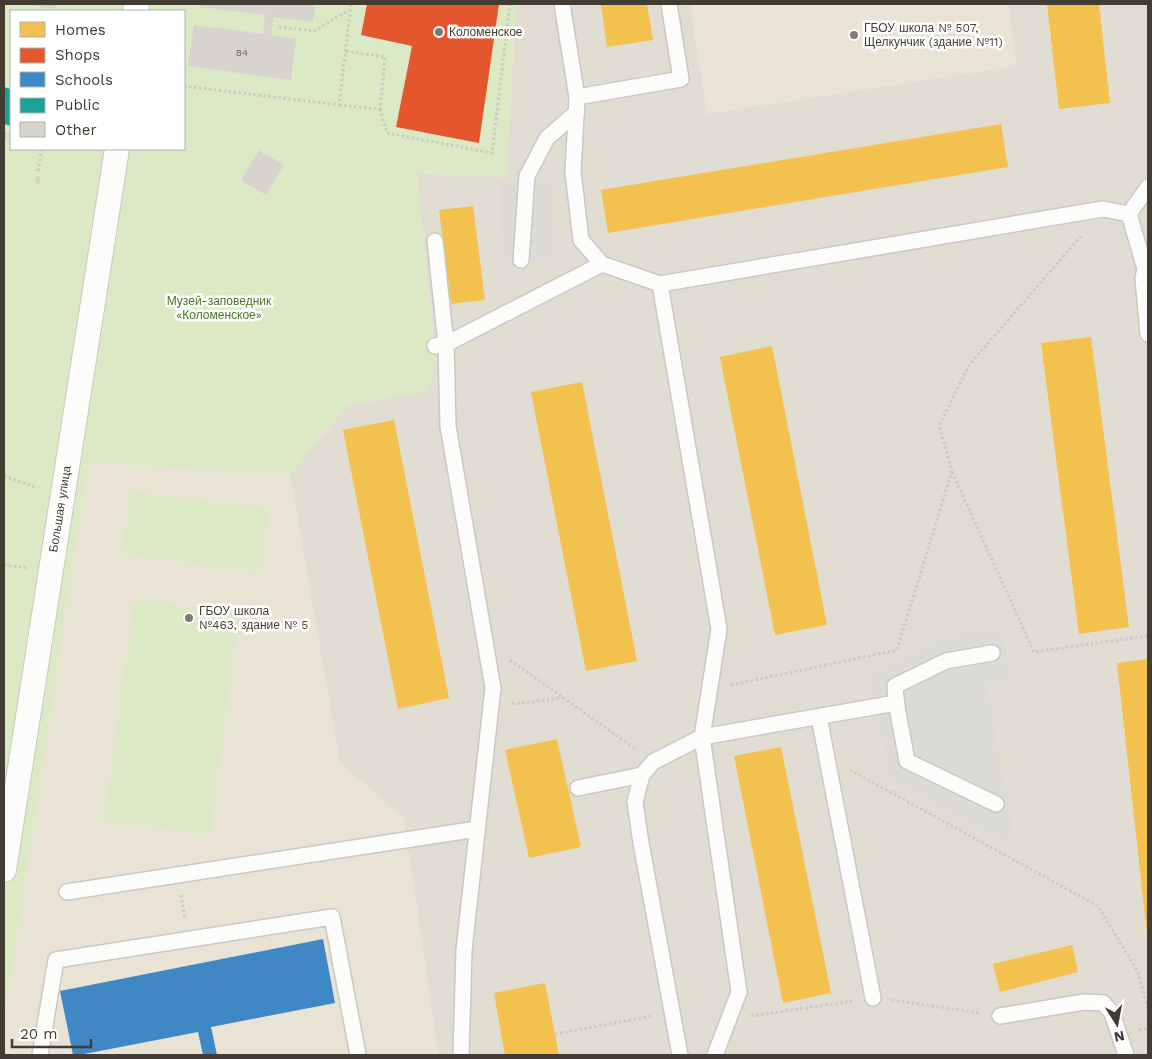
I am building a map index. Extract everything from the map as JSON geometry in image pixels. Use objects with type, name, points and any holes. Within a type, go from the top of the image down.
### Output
[{"type":"street","name":"Большая улица","points":[[4,870],[116,150]]},
{"type":"lane","points":[[562,4],[578,97],[573,172],[581,240],[602,264],[660,284],[1103,209],[1129,214]]},
{"type":"lane","points":[[578,97],[681,79],[669,4]]},
{"type":"lane","points":[[521,260],[527,176],[547,138],[577,112]]},
{"type":"lane","points":[[1129,214],[1148,187]]},
{"type":"lane","points":[[1129,214],[1145,269],[1143,278],[1148,334]]},
{"type":"lane","points":[[435,241],[440,345],[448,426],[493,688],[464,950],[461,1055]]},
{"type":"lane","points":[[440,345],[602,264]]},
{"type":"lane","points":[[660,284],[719,629],[702,737],[739,992],[715,1055]]},
{"type":"lane","points":[[992,652],[946,661],[895,686],[896,703],[907,761],[996,804]]},
{"type":"lane","points":[[680,1055],[641,844],[636,802],[642,775],[653,762],[702,737],[896,703]]},
{"type":"lane","points":[[819,717],[866,999]]},
{"type":"lane","points":[[578,788],[642,775]]},
{"type":"lane","points":[[66,892],[477,829]]},
{"type":"lane","points":[[40,1055],[56,960],[332,917],[358,1055]]},
{"type":"lane","points":[[1000,1016],[1084,1002],[1103,1003],[1112,1013],[1126,1055]]},
{"type":"path","points":[[339,105],[351,4]]},
{"type":"path","points":[[345,51],[385,57],[380,109],[387,133],[492,153],[510,4]]},
{"type":"path","points":[[279,27],[314,31],[350,9]]},
{"type":"path","points":[[185,86],[380,109]]},
{"type":"path","points":[[38,171],[42,150]]},
{"type":"path","points":[[1103,209],[969,365],[939,426],[952,471],[1034,652],[1148,636]]},
{"type":"path","points":[[710,690],[897,650],[952,471]]},
{"type":"path","points":[[4,476],[62,497]]},
{"type":"path","points":[[485,642],[653,762]]},
{"type":"path","points":[[491,707],[564,698]]},
{"type":"path","points":[[828,763],[844,767],[1098,906],[1138,972],[1148,1010]]},
{"type":"path","points":[[177,875],[189,940]]},
{"type":"path","points":[[729,1019],[866,999],[1000,1016]]},
{"type":"path","points":[[555,1034],[672,1012]]},
{"type":"shaded area","points":[[516,4],[1148,4],[1148,1055],[4,1055],[4,1022],[88,462],[290,474],[348,405],[428,391],[436,362],[416,173],[506,177]]},
{"type":"shaded area","name":"ГБОУ школа № 507, Щелкунчик (здание №11)","points":[[690,4],[1008,4],[1017,66],[707,114]]},
{"type":"shaded area","points":[[551,181],[554,261],[503,263],[499,183]]},
{"type":"shaded area","name":"ГБОУ школа №463, здание № 5","points":[[88,462],[290,474],[340,763],[404,818],[438,1055],[4,1055],[4,1022]]},
{"type":"shaded area","points":[[999,624],[1010,680],[987,683],[1016,848],[891,781],[868,677],[932,641]]},
{"type":"green space","name":"Музей-заповедник «Коломенское»","points":[[4,4],[516,4],[506,177],[416,173],[436,362],[428,391],[348,405],[290,474],[88,463],[4,1022]]},
{"type":"green space","points":[[131,491],[269,509],[260,572],[122,554]]},
{"type":"green space","points":[[134,599],[239,614],[210,835],[104,820]]},
{"type":"building: Homes","points":[[601,4],[647,4],[653,40],[607,47]]},
{"type":"building: Homes","points":[[1047,4],[1099,4],[1110,103],[1059,109]]},
{"type":"building: Homes","points":[[1001,124],[1008,167],[608,233],[601,190]]},
{"type":"building: Homes","points":[[473,206],[485,300],[451,304],[439,210]]},
{"type":"building: Homes","points":[[1091,337],[1129,627],[1079,634],[1041,343]]},
{"type":"building: Homes","points":[[772,346],[827,625],[775,635],[720,357]]},
{"type":"building: Homes","points":[[582,382],[637,661],[586,671],[531,392]]},
{"type":"building: Homes","points":[[394,420],[449,698],[398,709],[343,430]]},
{"type":"building: Homes","points":[[1148,659],[1148,934],[1147,934],[1117,663]]},
{"type":"building: Homes","points":[[557,739],[581,847],[529,858],[505,750]]},
{"type":"building: Homes","points":[[781,747],[831,993],[783,1003],[734,756]]},
{"type":"building: Homes","points":[[1072,945],[1078,972],[1000,992],[993,964]]},
{"type":"building: Homes","points":[[545,983],[559,1055],[505,1055],[494,993]]},
{"type":"building: Shops","points":[[367,4],[499,4],[479,143],[396,127],[412,46],[361,35]]},
{"type":"building: Schools","points":[[323,939],[335,1003],[211,1027],[217,1055],[203,1055],[198,1032],[73,1055],[60,991]]},
{"type":"building: Public","points":[[4,87],[10,89],[10,126],[4,124]]},
{"type":"building: Other","points":[[30,4],[56,4],[55,9]]},
{"type":"building: Other","points":[[200,4],[315,4],[313,22],[274,17],[271,35],[296,39],[291,80],[188,66],[194,25],[263,34],[265,15],[200,7]]},
{"type":"building: Other","points":[[259,150],[284,165],[266,195],[241,180]]},
{"type":"building: Other","points":[[36,176],[40,177],[39,184],[35,183]]},
{"type":"place","name":"Коломенское","points":[[439,32]]},
{"type":"place","name":"ГБОУ школа № 507, Щелкунчик (здание №11)","points":[[854,35]]},
{"type":"place","name":"ГБОУ школа №463, здание № 5","points":[[189,618]]}]
